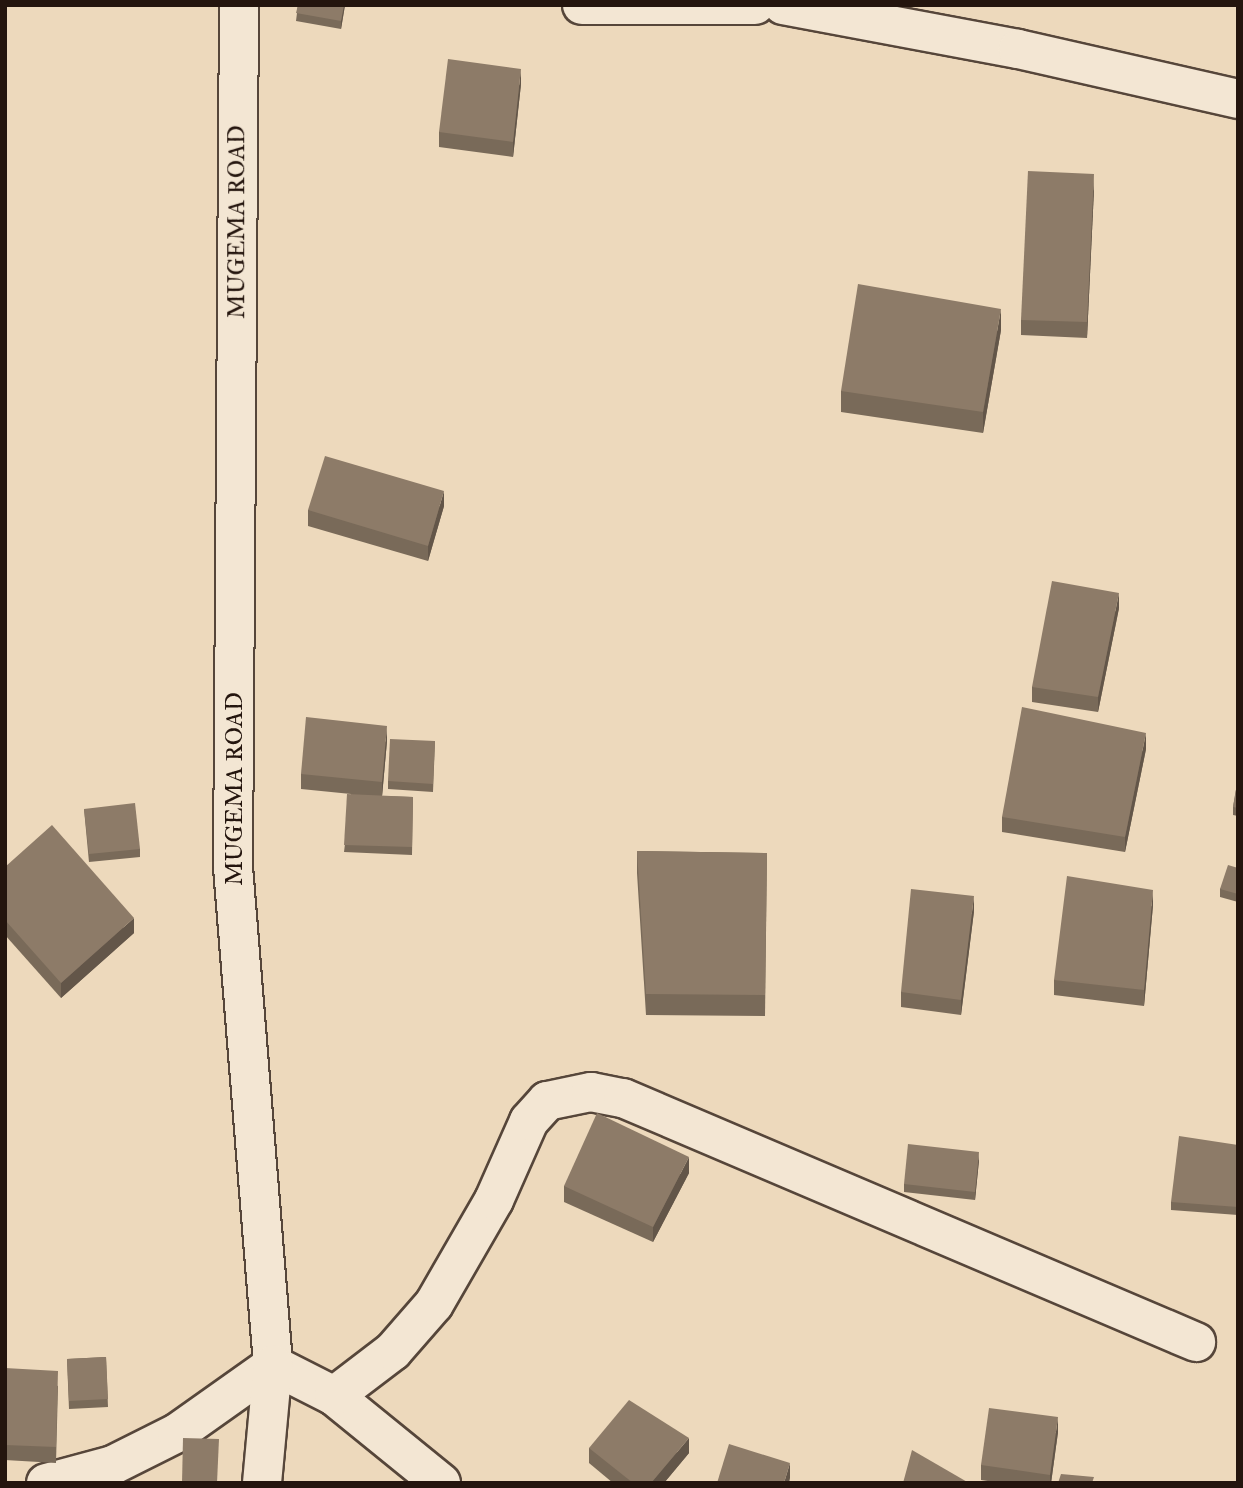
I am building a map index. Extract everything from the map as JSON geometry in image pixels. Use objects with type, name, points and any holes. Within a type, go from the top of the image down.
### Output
[{"type":"street","name":"MUGEMA ROAD","points":[[239,5],[233,867],[273,1365],[262,1483]]},
{"type":"street","points":[[582,5],[755,5]]},
{"type":"street","points":[[783,5],[1018,49],[1238,99]]},
{"type":"street","points":[[334,1396],[393,1351],[434,1304],[494,1200],[529,1121],[547,1101],[592,1092],[623,1098],[1196,1342]]},
{"type":"street","points":[[46,1483],[113,1465],[177,1433],[273,1365],[334,1396],[441,1483]]},
{"type":"building","points":[[298,5],[344,5],[341,21],[296,13]]},
{"type":"building","points":[[448,59],[521,69],[513,142],[439,132]]},
{"type":"building","points":[[1028,171],[1094,174],[1087,322],[1021,320]]},
{"type":"building","points":[[858,284],[1001,309],[983,412],[841,391]]},
{"type":"building","points":[[325,456],[444,491],[428,546],[308,510]]},
{"type":"building","points":[[1052,581],[1119,593],[1098,697],[1032,687]]},
{"type":"building","points":[[1022,707],[1146,733],[1125,837],[1002,817]]},
{"type":"building","points":[[306,717],[387,726],[382,782],[301,774]]},
{"type":"building","points":[[390,739],[435,741],[433,784],[388,781]]},
{"type":"building","points":[[1238,778],[1238,808],[1233,807]]},
{"type":"building","points":[[347,794],[413,797],[412,847],[344,845]]},
{"type":"building","points":[[135,803],[140,849],[89,854],[84,809]]},
{"type":"building","points":[[52,825],[134,918],[61,983],[5,920],[5,867]]},
{"type":"building","points":[[637,851],[767,853],[765,995],[646,994]]},
{"type":"building","points":[[1228,865],[1238,868],[1238,894],[1220,889]]},
{"type":"building","points":[[1067,876],[1153,890],[1144,990],[1054,980]]},
{"type":"building","points":[[911,889],[974,896],[961,1000],[901,992]]},
{"type":"building","points":[[597,1113],[689,1157],[653,1227],[564,1186]]},
{"type":"building","points":[[1179,1136],[1238,1145],[1238,1207],[1171,1202]]},
{"type":"building","points":[[908,1144],[979,1152],[975,1192],[904,1184]]},
{"type":"building","points":[[106,1357],[108,1399],[69,1401],[67,1359]]},
{"type":"building","points":[[5,1368],[58,1371],[56,1447],[5,1445]]},
{"type":"building","points":[[629,1400],[689,1438],[651,1483],[633,1483],[589,1448]]},
{"type":"building","points":[[989,1408],[1058,1417],[1050,1475],[981,1465]]},
{"type":"building","points":[[183,1438],[219,1439],[217,1483],[182,1483]]},
{"type":"building","points":[[729,1444],[790,1463],[784,1483],[717,1483]]},
{"type":"building","points":[[912,1450],[969,1483],[903,1483]]},
{"type":"building","points":[[1061,1474],[1094,1477],[1092,1483],[1058,1483]]}]
